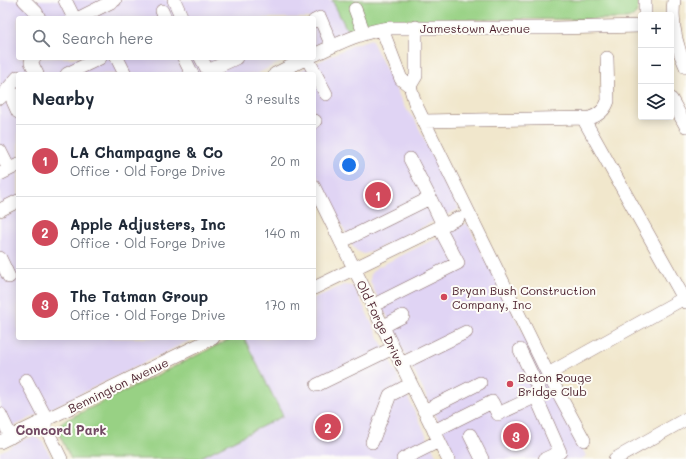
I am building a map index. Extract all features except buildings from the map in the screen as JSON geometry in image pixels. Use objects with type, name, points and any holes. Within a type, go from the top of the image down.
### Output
[{"type":"street","points":[[24,0],[38,16]]},
{"type":"street","points":[[65,0],[73,16]]},
{"type":"street","points":[[174,0],[181,16]]},
{"type":"street","points":[[645,0],[645,12]]},
{"type":"street","points":[[673,12],[674,0]]},
{"type":"street","points":[[82,16],[107,2]]},
{"type":"street","points":[[355,9],[364,33]]},
{"type":"street","points":[[316,20],[320,18],[332,46]]},
{"type":"street","name":"Jamestown Avenue","points":[[316,54],[364,33],[382,29],[638,26]]},
{"type":"street","points":[[410,86],[416,76],[416,28]]},
{"type":"street","points":[[382,29],[401,79],[410,86],[415,104],[548,374],[584,440]]},
{"type":"street","points":[[674,32],[686,67]]},
{"type":"street","points":[[424,121],[583,118],[596,116],[607,106],[608,101],[607,58]]},
{"type":"street","points":[[71,72],[96,60]]},
{"type":"street","points":[[118,60],[124,72]]},
{"type":"street","points":[[185,60],[191,72]]},
{"type":"street","points":[[202,60],[208,72]]},
{"type":"street","points":[[210,72],[232,60]]},
{"type":"street","points":[[279,72],[303,60]]},
{"type":"street","points":[[308,60],[314,72]]},
{"type":"street","points":[[25,72],[35,68]]},
{"type":"street","points":[[316,75],[326,94]]},
{"type":"street","points":[[0,98],[16,79]]},
{"type":"street","points":[[16,97],[13,101],[16,108]]},
{"type":"street","points":[[674,105],[686,126]]},
{"type":"street","points":[[548,374],[685,299],[583,118]]},
{"type":"street","points":[[0,151],[9,169]]},
{"type":"street","points":[[372,306],[458,263],[430,198],[410,159]]},
{"type":"street","name":"Old Forge Drive","points":[[316,191],[448,459]]},
{"type":"street","points":[[341,242],[430,198]]},
{"type":"street","points":[[0,210],[16,202]]},
{"type":"street","points":[[316,287],[458,218]]},
{"type":"street","points":[[0,258],[9,277]]},
{"type":"street","points":[[382,326],[403,316]]},
{"type":"street","points":[[401,364],[466,332]]},
{"type":"street","name":"Bennington Avenue","points":[[6,439],[209,340]]},
{"type":"street","points":[[318,385],[393,348]]},
{"type":"street","points":[[403,459],[436,436],[492,402],[498,414],[541,394],[520,350]]},
{"type":"street","points":[[26,380],[61,459]]},
{"type":"street","points":[[424,411],[480,383]]},
{"type":"street","points":[[372,442],[390,395],[411,384]]},
{"type":"street","points":[[539,404],[560,452],[545,459]]},
{"type":"street","points":[[0,414],[6,439]]},
{"type":"street","points":[[615,459],[686,419]]},
{"type":"street","points":[[470,435],[482,459]]},
{"type":"shaded area","points":[[0,0],[332,0],[347,30],[316,45],[316,16],[16,16],[16,60],[285,60],[260,72],[16,72],[16,202],[0,210]]},
{"type":"shaded area","points":[[371,39],[405,108],[415,120],[459,209],[364,254],[357,251],[353,247],[316,173],[316,72],[297,72],[353,45]]},
{"type":"shaded area","points":[[16,211],[16,340],[191,340],[0,433],[0,219]]},
{"type":"shaded area","points":[[467,223],[586,456],[581,459],[457,459],[371,284],[371,273],[376,268]]},
{"type":"shaded area","points":[[344,285],[352,286],[356,291],[438,459],[197,459],[283,416],[245,340],[316,340],[316,297]]},
{"type":"shaded area","points":[[33,437],[43,442],[52,459],[0,459],[0,452],[25,439]]},
{"type":"green space","points":[[332,0],[639,0],[635,14],[627,19],[386,20],[363,24],[347,30]]},
{"type":"green space","points":[[228,340],[245,340],[283,416],[197,459],[71,459],[58,430],[62,422]]},
{"type":"place","name":"LA Champagne & Co","points":[[378,195]]},
{"type":"place","name":"Bryan Bush Construction Company, Inc","points":[[444,297]]},
{"type":"place","name":"Baton Rouge Bridge Club","points":[[510,384]]},
{"type":"place","name":"Apple Adjusters, Inc","points":[[328,427]]},
{"type":"place","name":"The Tatman Group","points":[[516,436]]},
{"type":"district","name":"Concord Park","points":[[61,429]]}]
